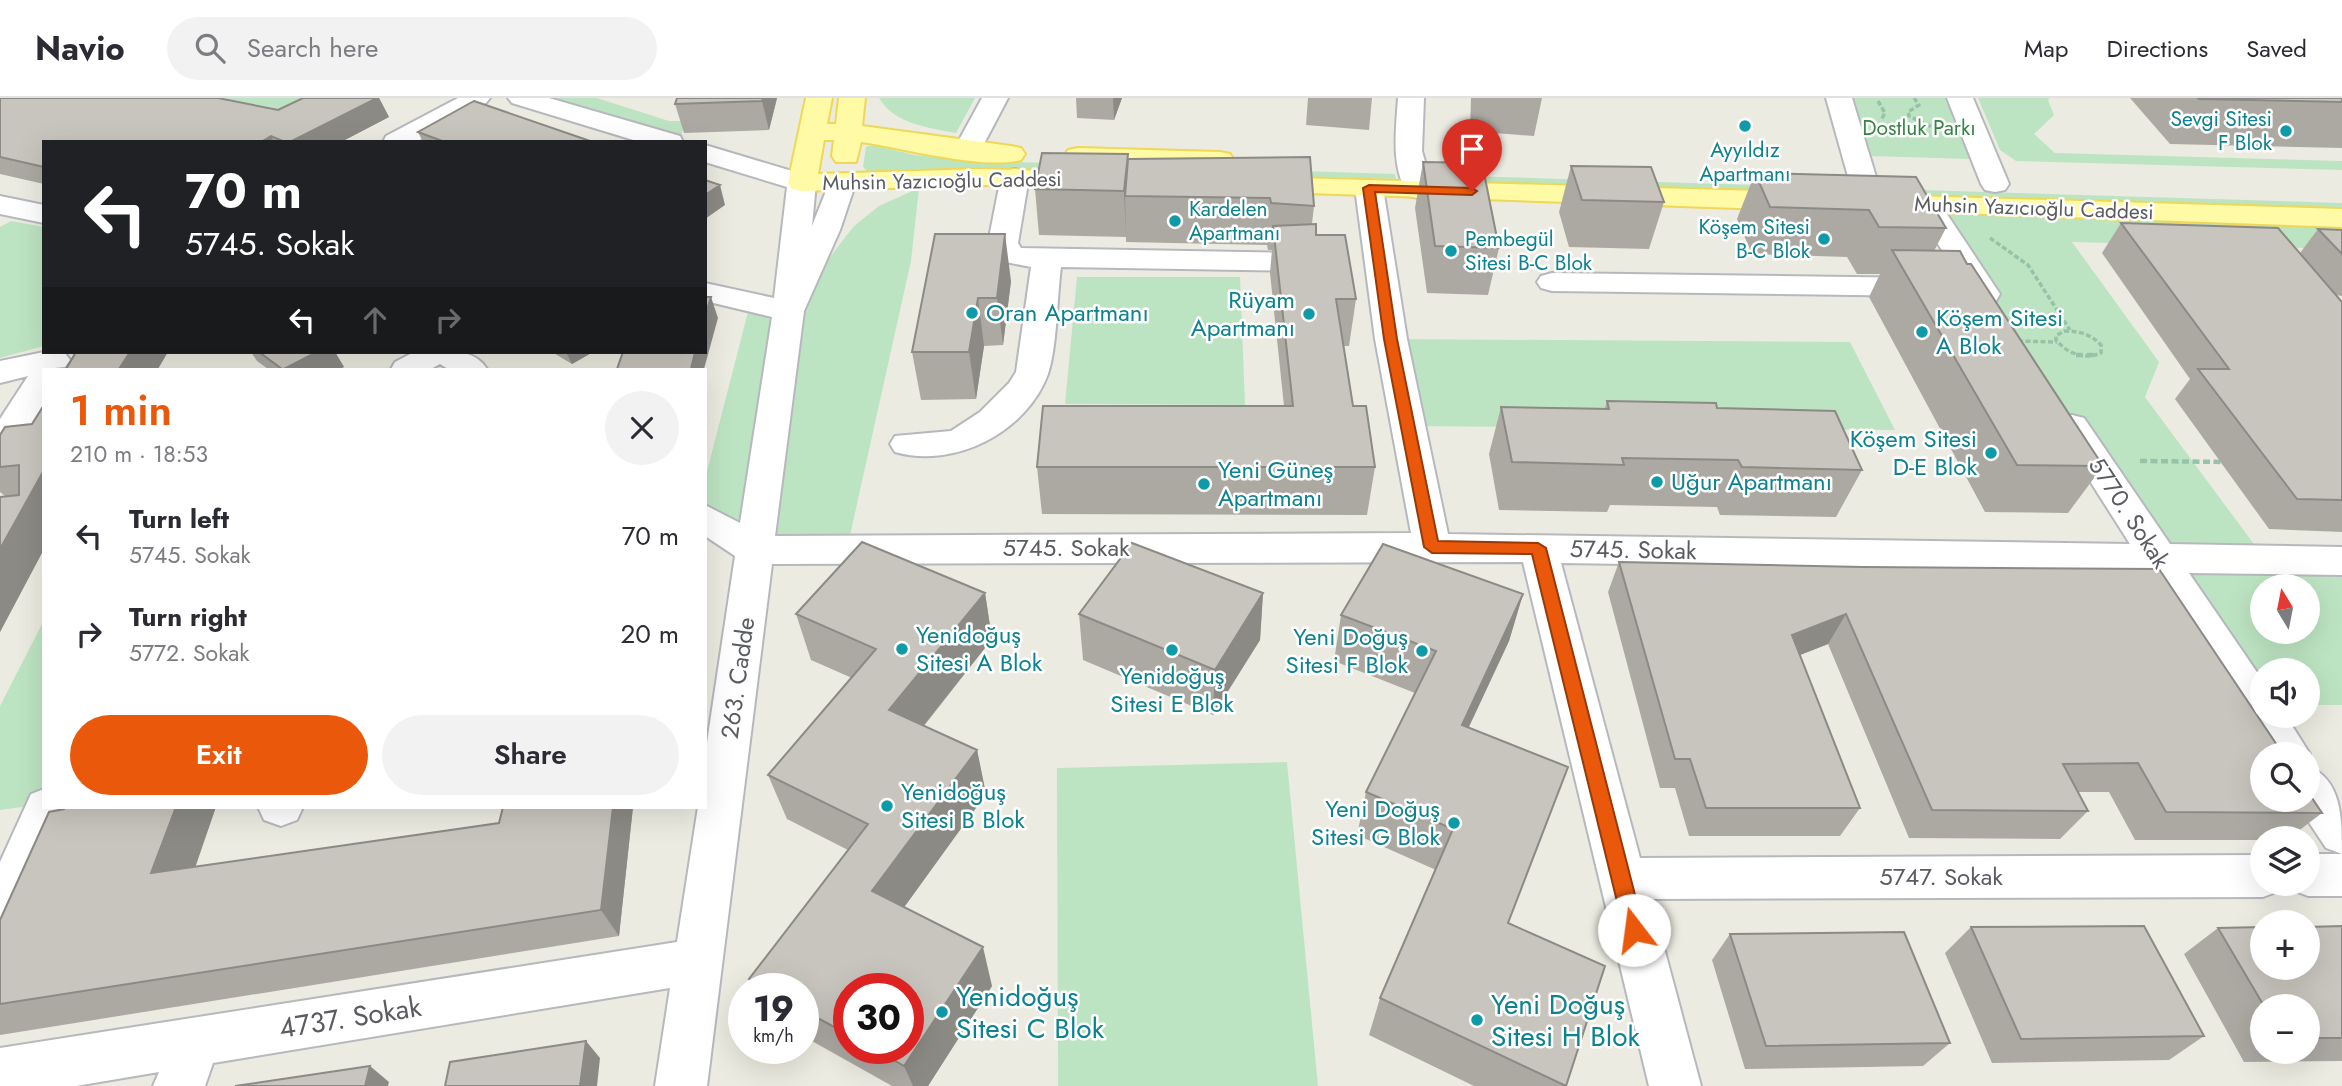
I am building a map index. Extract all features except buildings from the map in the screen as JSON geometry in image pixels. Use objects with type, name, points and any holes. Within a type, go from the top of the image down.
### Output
[{"type":"main road","points":[[802,183],[819,98]]},
{"type":"main road","points":[[842,182],[852,98]]},
{"type":"main road","name":"Muhsin Yazıcıoğlu Caddesi","points":[[812,132],[850,132],[967,152],[1415,178],[1835,188],[1995,184],[2342,194]]},
{"type":"main road","name":"Muhsin Yazıcıoğlu Caddesi","points":[[802,183],[1015,177],[1369,188],[1415,178]]},
{"type":"main road","name":"Muhsin Yazıcıoğlu Caddesi","points":[[1835,188],[1935,217],[2236,214],[2342,218]]},
{"type":"street","points":[[400,140],[477,98]]},
{"type":"street","points":[[521,98],[663,140]]},
{"type":"street","points":[[967,152],[995,98]]},
{"type":"street","points":[[1411,98],[1406,136],[1415,178]]},
{"type":"street","points":[[1835,188],[1839,98]]},
{"type":"street","points":[[1960,98],[1995,184]]},
{"type":"street","points":[[707,154],[802,183]]},
{"type":"street","points":[[1015,177],[1004,249],[1017,256],[1302,262]]},
{"type":"street","points":[[707,292],[788,311],[825,230],[842,182]]},
{"type":"street","name":"263. Cadde","points":[[681,1086],[788,311],[802,183]]},
{"type":"street","points":[[1369,188],[1391,339],[1432,547]]},
{"type":"street","points":[[2236,214],[2264,247]]},
{"type":"street","points":[[1935,217],[2017,341]]},
{"type":"street","points":[[907,444],[961,440],[1017,397],[1027,385],[1032,372],[1047,258]]},
{"type":"street","points":[[1552,282],[1981,287]]},
{"type":"street","points":[[409,368],[434,354]]},
{"type":"street","points":[[447,354],[469,368]]},
{"type":"street","points":[[0,372],[52,364]]},
{"type":"street","points":[[0,446],[42,380]]},
{"type":"street","name":"5770. Sokak","points":[[2052,396],[2250,695]]},
{"type":"street","points":[[707,522],[755,550]]},
{"type":"street","name":"5745. Sokak","points":[[755,550],[1432,547],[2342,561]]},
{"type":"street","points":[[1538,548],[1620,879],[1675,1086]]},
{"type":"street","points":[[2320,801],[2342,834]]},
{"type":"street","points":[[0,915],[46,809]]},
{"type":"street","points":[[2320,876],[2342,875]]},
{"type":"street","name":"5747. Sokak","points":[[1620,879],[2250,876]]},
{"type":"street","name":"4737. Sokak","points":[[0,1073],[188,1064],[699,961]]},
{"type":"path","points":[[1935,217],[2018,253],[2070,330]]},
{"type":"path","points":[[2017,341],[2057,342],[2076,355],[2091,357],[2101,353],[2098,340],[2085,333],[2070,330],[2059,333],[2057,342]]},
{"type":"path","points":[[2095,461],[2233,462]]},
{"type":"green space","points":[[208,98],[326,98],[195,140],[190,140]]},
{"type":"green space","points":[[521,98],[597,98],[669,121],[686,121],[680,138]]},
{"type":"green space","points":[[879,98],[975,98],[956,133],[924,127],[903,119],[886,107]]},
{"type":"green space","name":"Dostluk Parkı","points":[[1851,98],[1945,98],[1970,159],[1868,156]]},
{"type":"green space","points":[[1978,98],[2050,98],[2048,100],[2054,115],[2034,134],[2055,153],[2342,161],[2342,170],[2016,161],[2000,150]]},
{"type":"green space","points":[[872,145],[915,155],[981,161],[1395,174],[1396,179],[979,168],[867,171],[863,167],[866,147]]},
{"type":"green space","points":[[1434,175],[2342,203],[2342,209],[1434,181]]},
{"type":"green space","points":[[919,188],[911,261],[847,549],[707,526],[707,471],[750,304],[788,311],[854,226],[879,206]]},
{"type":"green space","points":[[1927,205],[2342,218],[2342,249],[2072,242],[2159,362],[2145,397],[2265,559],[2342,561],[2342,705],[2320,705],[2320,658],[2250,658],[2250,687]]},
{"type":"green space","points":[[11,221],[42,227],[42,347],[0,358],[0,227]]},
{"type":"green space","points":[[1077,277],[1240,277],[1245,405],[1065,404]]},
{"type":"green space","points":[[1391,339],[1850,342],[1895,430],[1409,426]]},
{"type":"green space","points":[[42,624],[42,804],[0,810],[0,706]]},
{"type":"green space","points":[[1287,762],[1318,1086],[1058,1086],[1057,768]]},
{"type":"place","name":"Ayyıldız Apartmanı","points":[[1745,126]]},
{"type":"place","name":"Sevgi Sitesi F Blok","points":[[2286,131]]},
{"type":"place","name":"Kardelen Apartmanı","points":[[1175,221]]},
{"type":"place","name":"Köşem Sitesi B-C Blok","points":[[1824,239]]},
{"type":"place","name":"Pembegül Sitesi B-C Blok","points":[[1451,251]]},
{"type":"place","name":"Oran Apartmanı","points":[[972,313]]},
{"type":"place","name":"Rüyam Apartmanı","points":[[1309,314]]},
{"type":"place","name":"Köşem Sitesi A Blok","points":[[1922,332]]},
{"type":"place","name":"Köşem Sitesi D-E Blok","points":[[1991,453]]},
{"type":"place","name":"Uğur Apartmanı","points":[[1657,482]]},
{"type":"place","name":"Yeni Güneş Apartmanı","points":[[1204,484]]},
{"type":"place","name":"Yenidoğuş Sitesi A Blok","points":[[902,649]]},
{"type":"place","name":"Yenidoğuş Sitesi E Blok","points":[[1172,650]]},
{"type":"place","name":"Yeni Doğuş Sitesi F Blok","points":[[1422,651]]},
{"type":"place","name":"Yenidoğuş Sitesi B Blok","points":[[887,806]]},
{"type":"place","name":"Yeni Doğuş Sitesi G Blok","points":[[1454,823]]},
{"type":"place","name":"Yenidoğuş Sitesi C Blok","points":[[942,1012]]},
{"type":"place","name":"Yeni Doğuş Sitesi H Blok","points":[[1477,1020]]},
{"type":"route","points":[[1472,191],[1369,188],[1391,339],[1432,547],[1538,548],[1634,930]]}]
